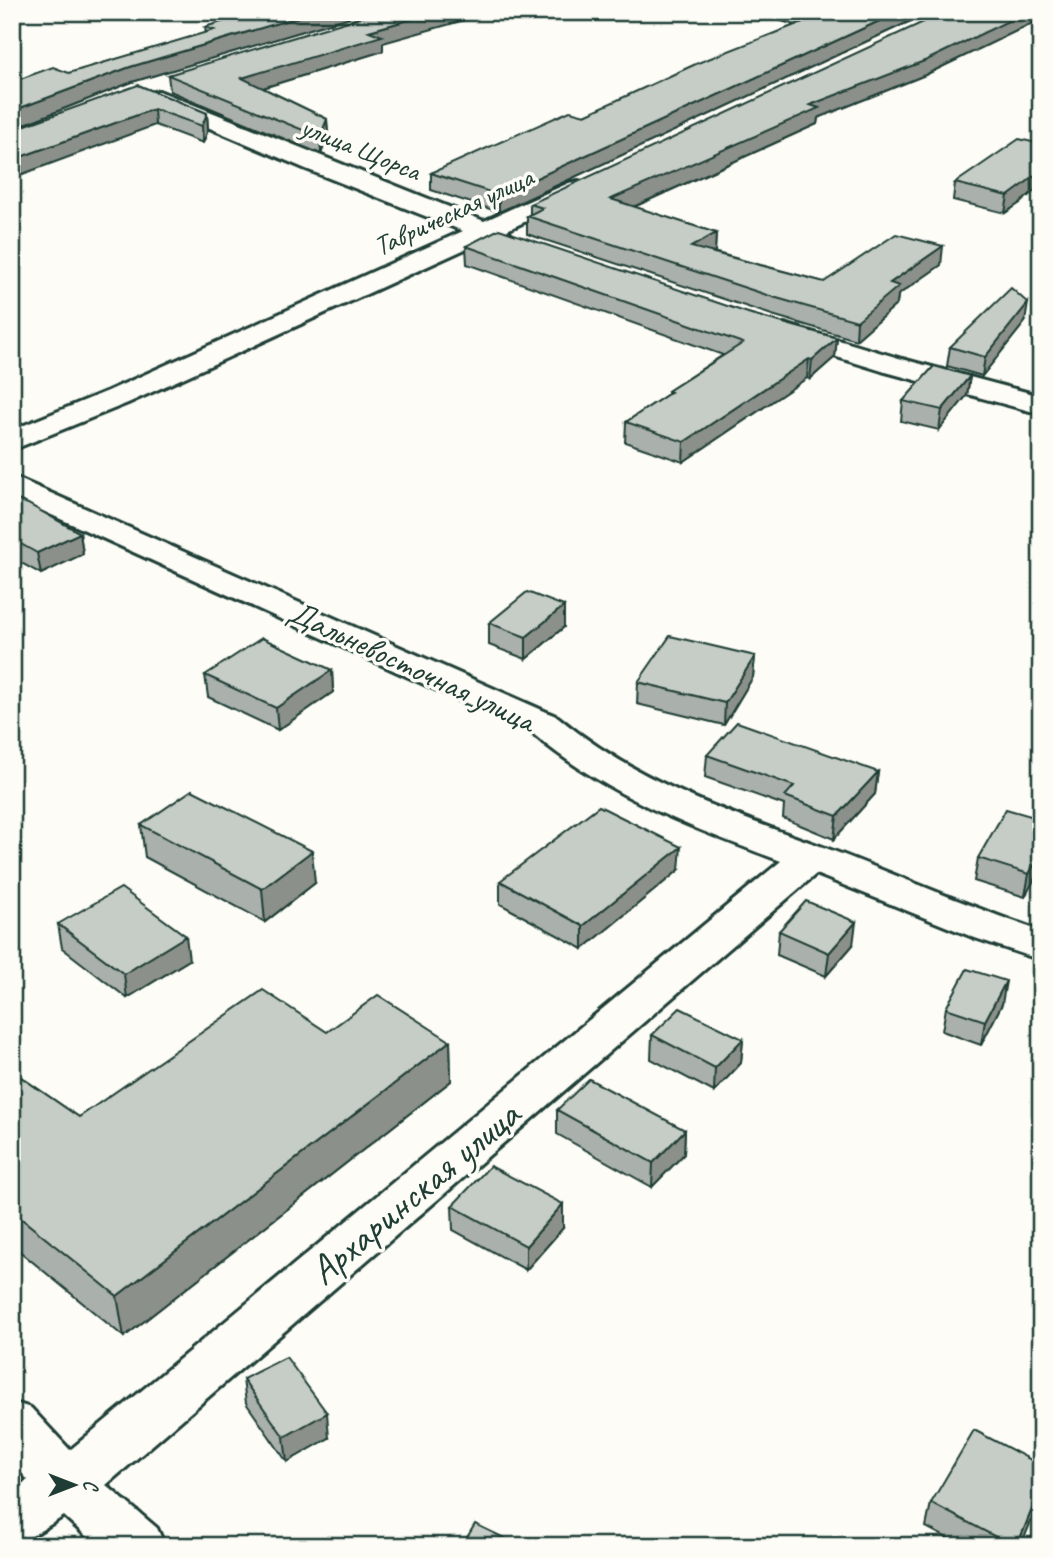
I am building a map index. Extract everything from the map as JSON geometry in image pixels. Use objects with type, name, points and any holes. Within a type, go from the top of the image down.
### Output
[{"type":"street","name":"улица Щорса","points":[[172,80],[141,90],[314,164],[524,244]]},
{"type":"street","name":"Таврическая улица","points":[[12,442],[130,392],[598,178]]},
{"type":"street","points":[[762,325],[892,365],[1041,405]]},
{"type":"street","name":"Дальневосточная улица","points":[[12,485],[545,724],[566,745],[616,777],[706,816],[1041,946]]},
{"type":"street","name":"Архаринская улица","points":[[12,1519],[67,1485],[811,857]]},
{"type":"street","points":[[12,1424],[67,1485],[137,1546]]},
{"type":"building","points":[[254,12],[315,12],[130,67],[12,111],[12,82],[53,67],[69,73],[214,30],[205,27]]},
{"type":"building","points":[[378,12],[437,12],[369,31],[382,36],[242,78],[327,119],[320,137],[168,75]]},
{"type":"building","points":[[806,12],[899,12],[499,195],[431,173],[570,111],[585,115],[698,63],[818,16]]},
{"type":"building","points":[[945,12],[1027,12],[927,60],[810,105],[819,108],[611,199],[716,233],[691,247],[824,282],[896,234],[943,246],[890,283],[899,286],[857,321],[773,297],[527,216],[543,208],[530,204]]},
{"type":"building","points":[[138,85],[207,113],[202,126],[154,109],[12,160],[12,130]]},
{"type":"building","points":[[1019,139],[1041,144],[1041,170],[1008,196],[955,183]]},
{"type":"building","points":[[499,229],[751,314],[837,338],[812,360],[809,359],[684,442],[626,422],[671,392],[668,391],[743,343],[466,246]]},
{"type":"building","points":[[1011,288],[1028,303],[985,357],[950,347]]},
{"type":"building","points":[[934,366],[970,376],[942,410],[903,401]]},
{"type":"building","points":[[12,498],[80,533],[37,553],[12,539]]},
{"type":"building","points":[[527,592],[564,606],[526,637],[489,623]]},
{"type":"building","points":[[670,636],[755,656],[725,703],[638,682]]},
{"type":"building","points":[[262,638],[332,670],[276,708],[205,675]]},
{"type":"building","points":[[737,722],[878,772],[837,816],[785,796],[794,786],[707,755]]},
{"type":"building","points":[[192,790],[312,851],[262,889],[141,825]]},
{"type":"building","points":[[599,806],[681,847],[583,926],[500,881]]},
{"type":"building","points":[[1006,809],[1041,819],[1041,852],[1029,874],[978,858]]},
{"type":"building","points":[[121,888],[186,936],[124,974],[58,924]]},
{"type":"building","points":[[806,901],[856,922],[829,953],[779,931]]},
{"type":"building","points":[[967,969],[1006,981],[985,1021],[946,1008]]},
{"type":"building","points":[[263,990],[327,1032],[378,995],[450,1041],[117,1296],[12,1211],[12,1071],[79,1117]]},
{"type":"building","points":[[680,1008],[743,1039],[715,1068],[652,1035]]},
{"type":"building","points":[[589,1079],[685,1130],[653,1163],[557,1110]]},
{"type":"building","points":[[490,1166],[563,1204],[526,1246],[452,1206]]},
{"type":"building","points":[[286,1357],[327,1413],[284,1437],[243,1379]]},
{"type":"building","points":[[974,1430],[1041,1465],[1041,1487],[1017,1546],[931,1503]]},
{"type":"building","points":[[475,1524],[521,1546],[462,1546]]}]
